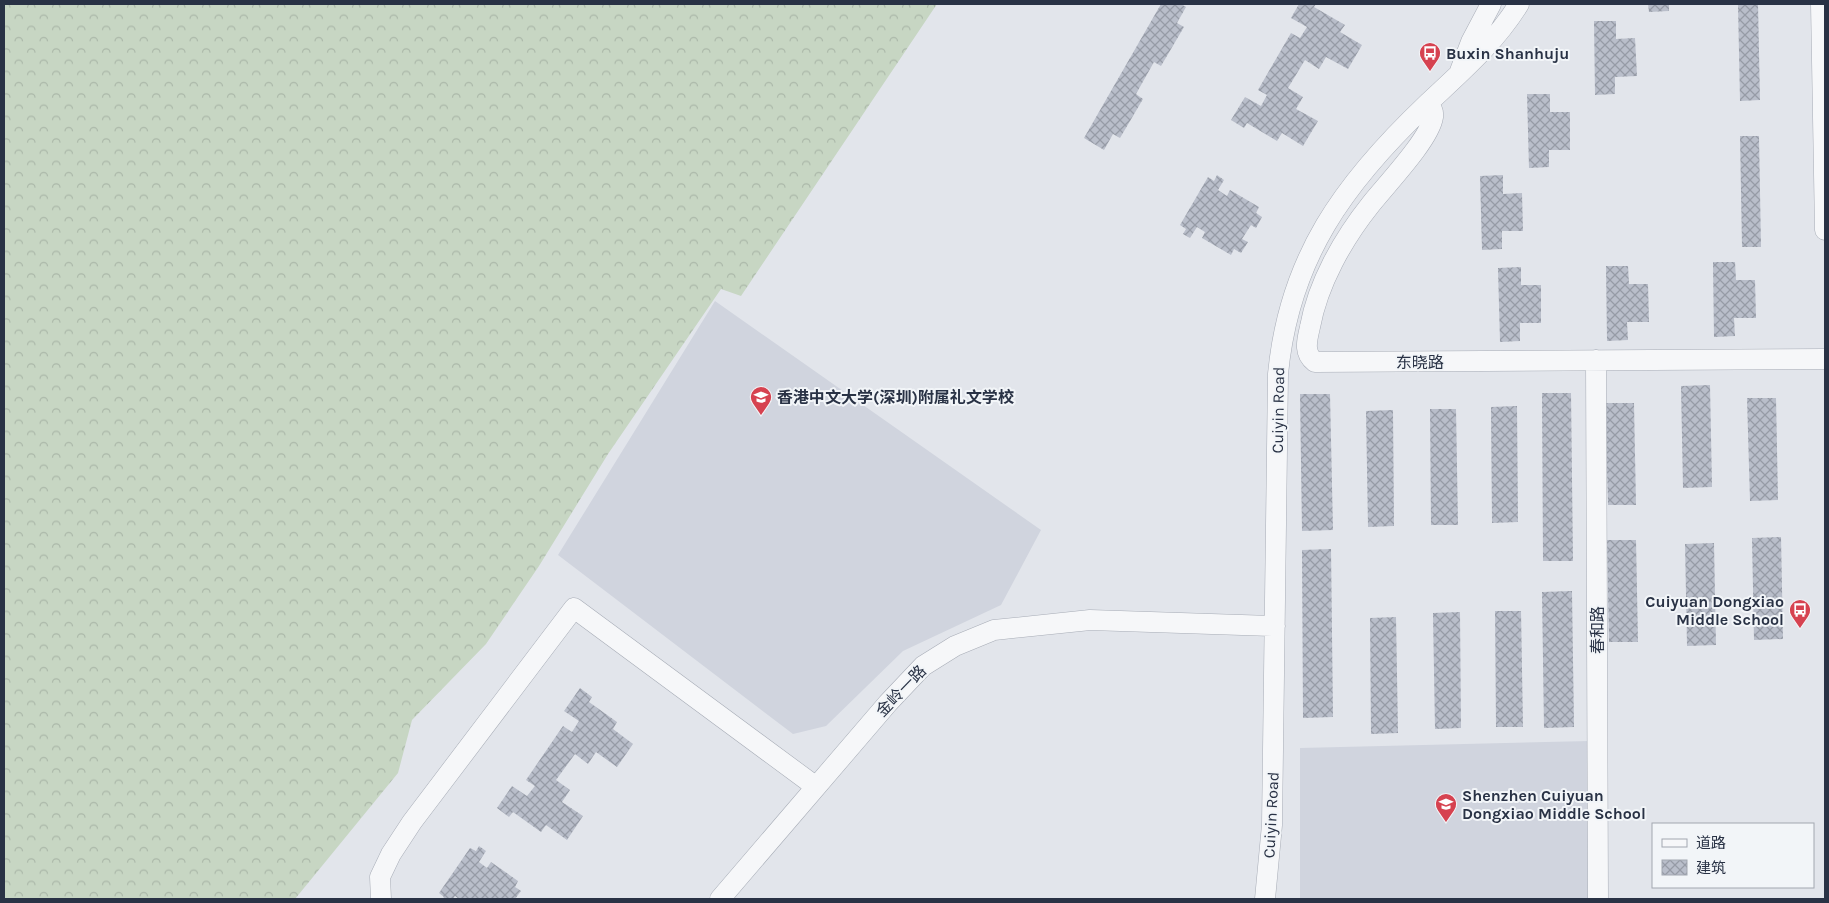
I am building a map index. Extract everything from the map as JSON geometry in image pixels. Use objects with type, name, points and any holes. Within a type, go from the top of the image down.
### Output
[{"type":"street","points":[[1457,77],[1471,42],[1491,4]]},
{"type":"street","name":"Cuiyin Road","points":[[1265,899],[1272,825],[1278,374],[1280,352],[1291,300],[1311,250],[1351,186],[1396,134],[1492,42],[1519,4]]},
{"type":"street","points":[[1821,4],[1825,230]]},
{"type":"street","name":"东晓路","points":[[1428,103],[1433,110],[1433,118],[1428,129],[1406,162],[1370,204],[1352,230],[1324,283],[1312,315],[1307,343],[1310,357],[1318,362],[1825,359]]},
{"type":"street","name":"春和路","points":[[1596,360],[1598,899]]},
{"type":"street","points":[[381,899],[380,877],[391,854],[412,822],[574,608],[815,786]]},
{"type":"street","name":"金岭一路","points":[[720,899],[815,786],[923,666],[955,646],[994,630],[1090,620],[1275,626]]},
{"type":"shaded area","name":"香港中文大学(深圳)附属礼文学校","points":[[715,301],[1041,530],[1001,605],[903,651],[826,726],[793,734],[558,555]]},
{"type":"shaded area","name":"Shenzhen Cuiyuan Dongxiao Middle School","points":[[1590,741],[1592,899],[1300,899],[1300,748]]},
{"type":"green space","points":[[4,4],[937,4],[741,296],[721,289],[608,454],[539,566],[486,644],[412,720],[398,773],[295,899],[4,899]]},
{"type":"building","points":[[1161,4],[1181,4],[1186,7],[1177,23],[1184,27],[1161,66],[1154,62],[1136,94],[1143,99],[1120,138],[1113,134],[1104,150],[1084,138]]},
{"type":"building","points":[[1299,4],[1316,4],[1314,7],[1345,25],[1340,32],[1362,45],[1348,69],[1326,57],[1319,69],[1305,60],[1288,88],[1303,97],[1296,109],[1318,121],[1303,146],[1282,133],[1277,141],[1247,123],[1244,128],[1231,120],[1245,97],[1261,106],[1267,95],[1258,90],[1291,33],[1300,38],[1307,27],[1291,18]]},
{"type":"building","points":[[1648,4],[1669,4],[1669,11],[1649,12]]},
{"type":"building","points":[[1738,4],[1758,4],[1760,100],[1740,101]]},
{"type":"building","points":[[1594,21],[1616,21],[1616,39],[1635,38],[1637,76],[1615,77],[1615,94],[1595,95]]},
{"type":"building","points":[[1527,94],[1550,94],[1550,112],[1570,112],[1570,150],[1549,150],[1549,167],[1529,168]]},
{"type":"building","points":[[1740,136],[1759,136],[1761,247],[1742,247]]},
{"type":"building","points":[[1217,175],[1224,180],[1218,190],[1227,196],[1230,190],[1259,207],[1256,213],[1262,217],[1256,228],[1251,225],[1242,239],[1248,242],[1241,253],[1234,249],[1231,255],[1202,238],[1205,232],[1197,227],[1190,238],[1183,234],[1186,229],[1180,225],[1208,177],[1214,181]]},
{"type":"building","points":[[1503,175],[1503,194],[1522,193],[1523,231],[1502,231],[1502,249],[1482,250],[1480,176]]},
{"type":"building","points":[[1713,262],[1735,262],[1736,280],[1755,280],[1756,318],[1734,318],[1735,336],[1714,337]]},
{"type":"building","points":[[1606,266],[1628,266],[1629,284],[1648,284],[1649,322],[1627,322],[1628,340],[1607,341]]},
{"type":"building","points":[[1521,267],[1521,285],[1541,285],[1541,323],[1520,323],[1520,341],[1500,342],[1498,268]]},
{"type":"building","points":[[1710,385],[1712,487],[1683,488],[1681,386]]},
{"type":"building","points":[[1542,393],[1571,393],[1573,561],[1543,561]]},
{"type":"building","points":[[1300,394],[1330,394],[1333,530],[1302,531]]},
{"type":"building","points":[[1747,398],[1776,398],[1778,500],[1750,501]]},
{"type":"building","points":[[1605,403],[1634,403],[1636,505],[1608,505]]},
{"type":"building","points":[[1517,406],[1518,522],[1492,523],[1491,407]]},
{"type":"building","points":[[1430,409],[1456,409],[1458,525],[1431,525]]},
{"type":"building","points":[[1393,410],[1394,526],[1368,527],[1366,411]]},
{"type":"building","points":[[1781,537],[1783,639],[1754,640],[1752,538]]},
{"type":"building","points":[[1607,540],[1636,540],[1638,642],[1609,642]]},
{"type":"building","points":[[1714,543],[1716,645],[1687,646],[1685,544]]},
{"type":"building","points":[[1331,549],[1333,717],[1303,718],[1302,550]]},
{"type":"building","points":[[1572,591],[1574,727],[1544,728],[1542,592]]},
{"type":"building","points":[[1495,611],[1521,611],[1523,727],[1496,727]]},
{"type":"building","points":[[1460,612],[1461,728],[1435,729],[1433,613]]},
{"type":"building","points":[[1396,617],[1398,733],[1371,734],[1370,618]]},
{"type":"building","points":[[580,688],[592,697],[589,702],[617,722],[613,729],[633,744],[617,767],[596,752],[588,764],[575,754],[556,780],[570,790],[562,802],[583,816],[567,840],[546,825],[541,832],[513,812],[509,817],[497,808],[512,786],[527,796],[535,786],[526,780],[563,726],[572,732],[579,721],[564,711]]},
{"type":"building","points":[[479,846],[486,851],[479,862],[487,868],[491,862],[518,881],[515,887],[521,891],[515,899],[459,899],[455,896],[453,899],[443,899],[444,897],[439,893],[470,848],[476,851]]},
{"type":"place","name":"Buxin Shanhuju","points":[[1430,72]]},
{"type":"place","name":"香港中文大学(深圳)附属礼文学校","points":[[761,416]]},
{"type":"place","name":"Cuiyuan Dongxiao Middle School","points":[[1800,629]]},
{"type":"place","name":"Shenzhen Cuiyuan Dongxiao Middle School","points":[[1446,823]]}]
